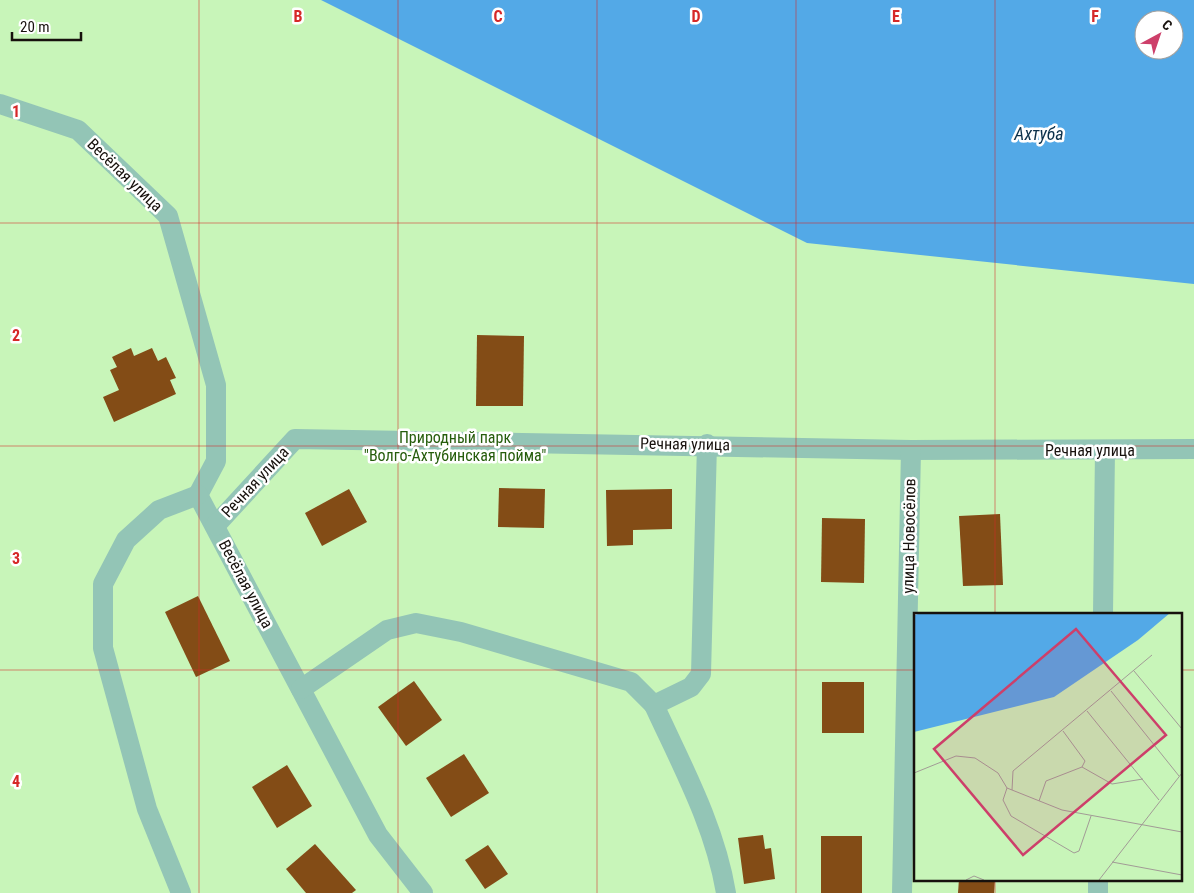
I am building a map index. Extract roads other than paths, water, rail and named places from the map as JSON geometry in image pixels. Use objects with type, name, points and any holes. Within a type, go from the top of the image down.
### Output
[{"type":"street","name":"Весёлая улица","points":[[0,104],[78,130],[168,216],[216,385],[216,461],[198,495],[378,835],[424,893]]},
{"type":"street","name":"Речная улица","points":[[215,526],[295,439],[707,444],[911,450],[1194,449]]},
{"type":"street","points":[[654,705],[691,687],[700,674],[707,444]]},
{"type":"street","name":"улица Новосёлов","points":[[902,893],[911,450]]},
{"type":"street","points":[[1103,613],[1105,450]]},
{"type":"street","points":[[180,893],[147,809],[103,648],[103,584],[126,540],[159,510],[198,495]]},
{"type":"street","points":[[301,689],[387,630],[416,623],[461,632],[630,682],[654,705],[706,817],[722,868],[726,893]]},
{"type":"street","points":[[1098,880],[1098,893]]},
{"type":"water","name":"Ахтуба","points":[[321,0],[1194,0],[1194,284],[807,243]]},
{"type":"park label","name":"Природный парк \"Волго-Ахтубинская пойма\"","points":[[455,446]]}]
